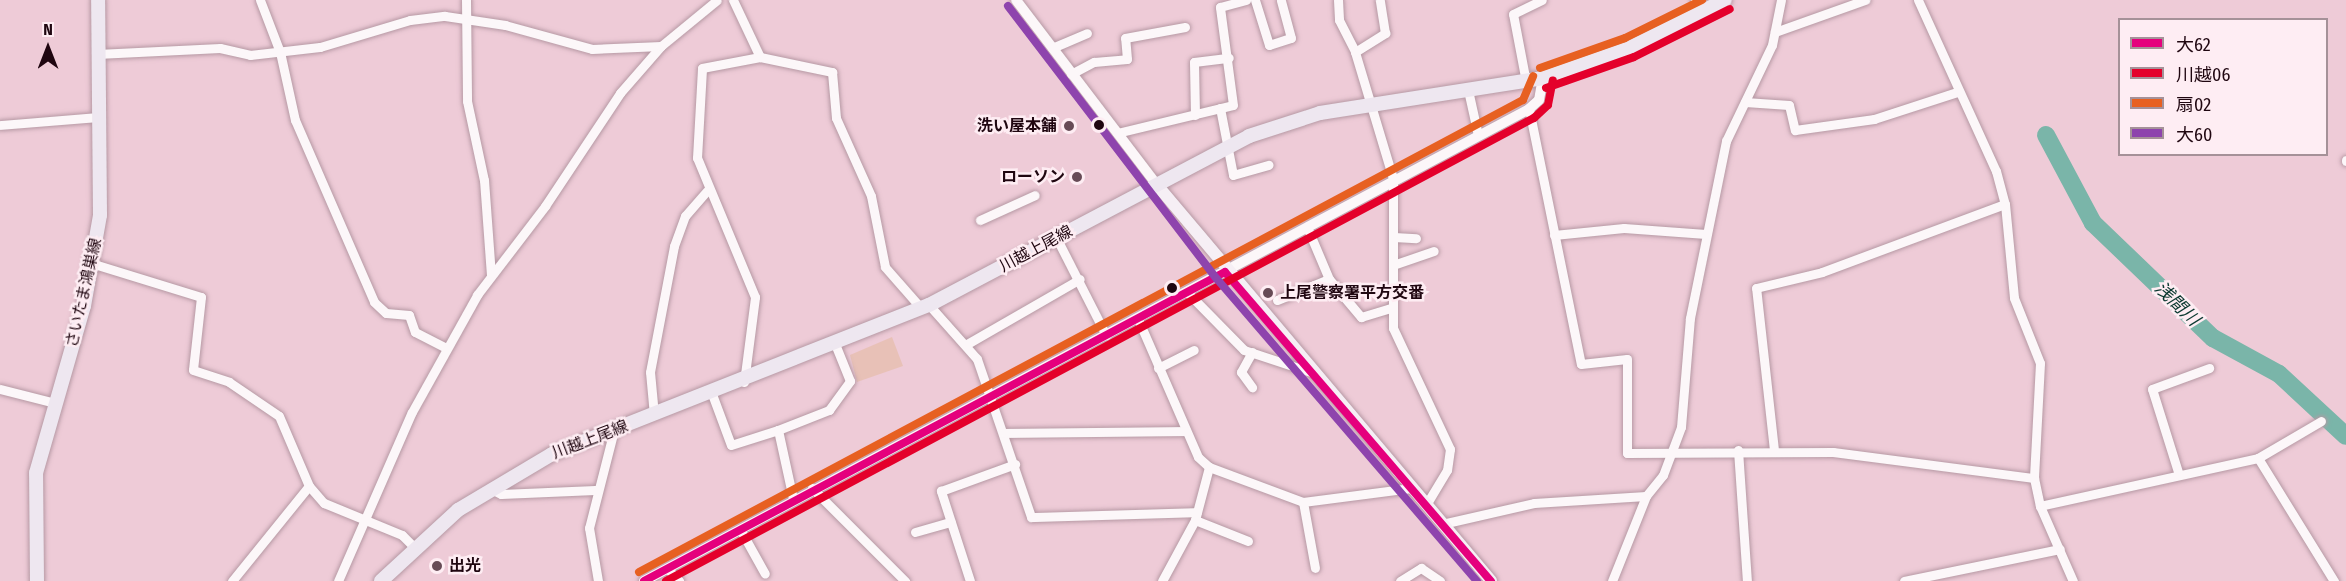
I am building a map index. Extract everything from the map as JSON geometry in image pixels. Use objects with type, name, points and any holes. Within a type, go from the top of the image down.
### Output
[{"type":"main road","name":"さいたま鴻巣線","points":[[38,581],[34,489],[55,403],[94,264],[100,215],[98,0]]},
{"type":"main road","name":"川越上尾線","points":[[381,581],[413,546],[490,488],[552,454],[744,383],[925,307],[1057,239],[1228,146],[1296,119],[1369,104],[1543,78],[1629,48],[1699,6],[1725,0]]},
{"type":"main road","points":[[1157,185],[1225,272],[1491,581]]},
{"type":"street","points":[[260,0],[280,52],[295,120],[374,302],[386,313],[409,315],[415,332],[446,347]]},
{"type":"street","points":[[466,0],[468,18],[467,101],[484,180],[491,275]]},
{"type":"street","points":[[338,581],[362,521],[446,347],[491,275],[545,206],[586,138],[661,46],[717,0]]},
{"type":"street","points":[[734,0],[760,57]]},
{"type":"street","points":[[1016,0],[1157,185]]},
{"type":"street","points":[[1117,133],[1233,105],[1229,58],[1220,7],[1246,0]]},
{"type":"street","points":[[1255,0],[1269,45],[1291,38],[1281,0]]},
{"type":"street","points":[[1338,0],[1339,20],[1355,52],[1392,179],[1394,237],[1391,308],[1393,328],[1450,449],[1447,470],[1426,505]]},
{"type":"street","points":[[1355,52],[1385,33],[1380,0]]},
{"type":"street","points":[[1526,82],[1513,14],[1542,0]]},
{"type":"street","points":[[1612,581],[1646,495],[1663,475],[1682,427],[1690,318],[1726,141],[1775,32],[1781,0]]},
{"type":"street","points":[[1775,32],[1865,0]]},
{"type":"street","points":[[1918,0],[1957,92],[1996,171],[2005,204],[2014,298],[2040,363],[2034,478],[2040,506],[2073,581]]},
{"type":"street","points":[[97,54],[280,52],[320,47],[410,20],[468,18],[592,49],[661,46]]},
{"type":"street","points":[[1071,74],[1094,62],[1127,59],[1125,38],[1185,27]]},
{"type":"street","points":[[1052,48],[1087,33]]},
{"type":"street","points":[[744,383],[755,297],[723,216],[706,191],[697,158],[702,69],[760,57],[832,72],[836,118],[871,196],[885,267],[967,344],[993,396],[1031,517],[1196,516],[1248,541]]},
{"type":"street","points":[[1195,115],[1194,62],[1229,58]]},
{"type":"street","points":[[644,581],[812,488],[993,396],[1225,272],[1392,179],[1529,109],[1539,100],[1543,78]]},
{"type":"street","points":[[1468,90],[1478,135]]},
{"type":"street","points":[[1744,102],[1789,105],[1795,130],[1874,119],[1957,92]]},
{"type":"street","points":[[1220,108],[1233,175],[1269,165]]},
{"type":"street","points":[[1529,109],[1581,364],[1627,359],[1627,453],[1738,450],[1833,452],[2034,478]]},
{"type":"street","points":[[0,125],[98,117]]},
{"type":"street","points":[[654,415],[650,372],[675,246],[685,216],[706,191]]},
{"type":"street","points":[[980,220],[1035,195]]},
{"type":"street","points":[[1774,450],[1756,288],[1822,272],[2005,204]]},
{"type":"street","points":[[1307,227],[1329,279],[1361,317],[1391,308]]},
{"type":"street","points":[[1554,235],[1624,228],[1706,234]]},
{"type":"street","points":[[1394,237],[1416,238]]},
{"type":"street","points":[[1057,239],[1080,279],[1106,335]]},
{"type":"street","points":[[1393,265],[1434,251]]},
{"type":"street","points":[[94,264],[201,297],[193,370],[229,382],[279,416],[309,486],[324,503],[362,521],[402,535],[413,546]]},
{"type":"street","points":[[967,344],[1080,279]]},
{"type":"street","points":[[1277,300],[1329,279]]},
{"type":"street","points":[[1187,292],[1252,352],[1311,372]]},
{"type":"street","points":[[1138,319],[1186,431],[1209,467],[1303,502],[1411,488]]},
{"type":"street","points":[[712,394],[731,445],[778,430],[829,410],[850,381],[836,346]]},
{"type":"street","points":[[1158,368],[1194,350]]},
{"type":"street","points":[[1252,352],[1240,372],[1252,387]]},
{"type":"street","points":[[2179,475],[2152,389],[2209,368]]},
{"type":"street","points":[[0,389],[55,403]]},
{"type":"street","points":[[2040,506],[2258,458],[2321,421]]},
{"type":"street","points":[[598,581],[589,537],[595,490],[614,430]]},
{"type":"street","points":[[778,430],[793,499]]},
{"type":"street","points":[[1005,433],[1186,431]]},
{"type":"street","points":[[1738,450],[1747,581]]},
{"type":"street","points":[[2258,458],[2334,581]]},
{"type":"street","points":[[970,581],[941,491],[1014,464]]},
{"type":"street","points":[[1162,581],[1196,516],[1209,467]]},
{"type":"street","points":[[232,581],[309,486]]},
{"type":"street","points":[[490,488],[501,494],[595,490]]},
{"type":"street","points":[[812,488],[905,581]]},
{"type":"street","points":[[1442,524],[1534,503],[1646,495]]},
{"type":"street","points":[[1303,502],[1314,568]]},
{"type":"street","points":[[915,532],[951,522]]},
{"type":"street","points":[[740,529],[765,574]]},
{"type":"street","points":[[1904,581],[2060,549]]},
{"type":"street","points":[[1477,565],[1480,581]]},
{"type":"street","points":[[668,568],[679,581]]},
{"type":"street","points":[[1400,581],[1421,568],[1440,581]]},
{"type":"shaded area","points":[[892,337],[903,366],[857,382],[850,355]]},
{"type":"waterway","name":"浅間川","points":[[2046,135],[2093,223],[2213,338],[2279,374],[2346,436]]},
{"type":"transit line","name":"扇02","points":[[1540,68],[1625,38],[1702,0]]},
{"type":"transit line","name":"大60","points":[[1008,6],[1217,279],[1477,581]]},
{"type":"transit line","name":"川越06","points":[[1546,88],[1634,57],[1730,9]]},
{"type":"transit line","name":"扇02","points":[[639,572],[1523,100],[1533,76]]},
{"type":"transit line","name":"川越06","points":[[666,581],[1534,118],[1548,105],[1553,80]]},
{"type":"transit line","name":"大62","points":[[1225,272],[1491,581]]},
{"type":"transit line","name":"大62","points":[[644,581],[1225,272]]},
{"type":"place","name":"洗い屋本舗","points":[[1069,126]]},
{"type":"place","name":"ローソン","points":[[1077,177]]},
{"type":"place","name":"上尾警察署平方交番","points":[[1268,293]]},
{"type":"place","name":"出光","points":[[437,566]]}]
